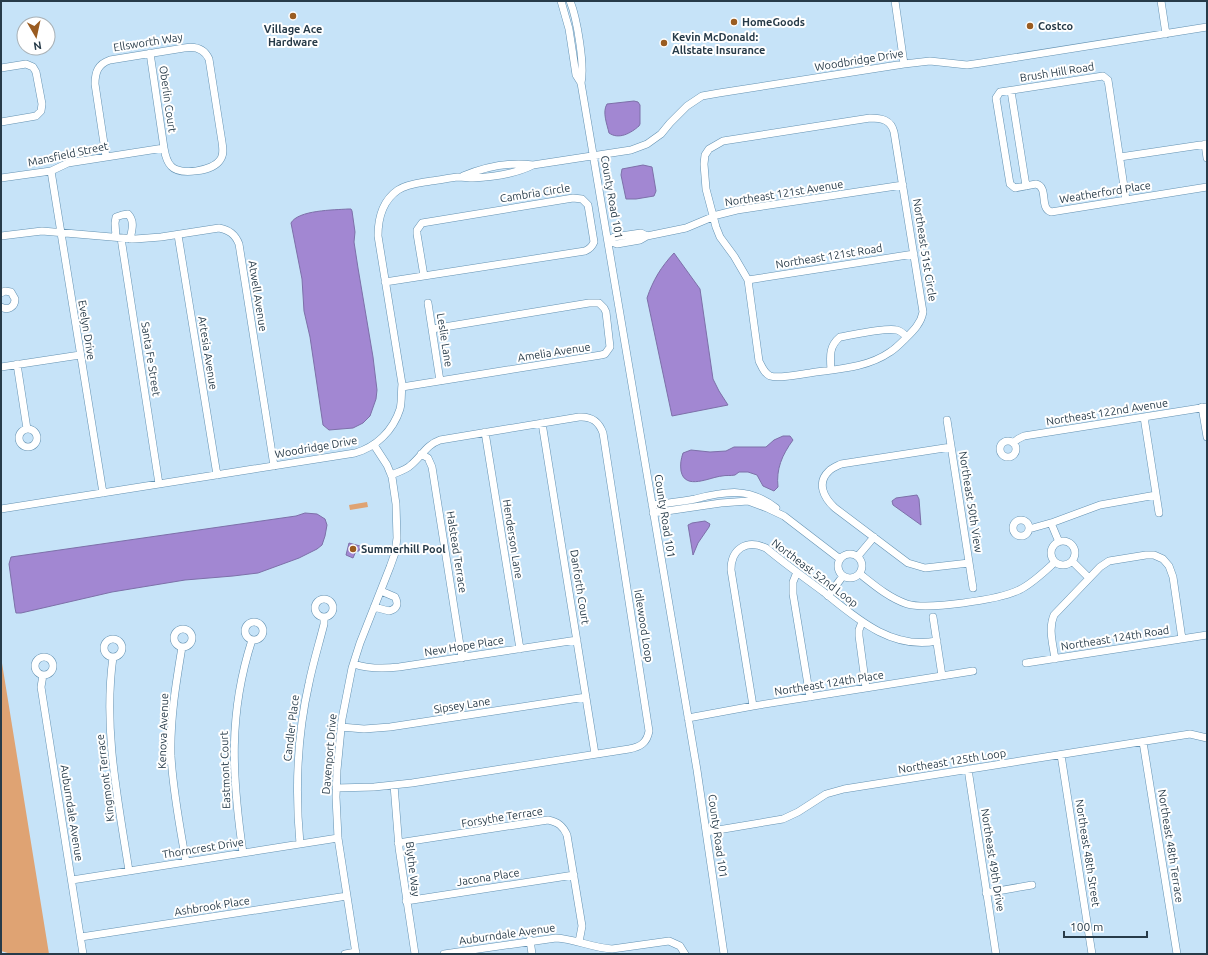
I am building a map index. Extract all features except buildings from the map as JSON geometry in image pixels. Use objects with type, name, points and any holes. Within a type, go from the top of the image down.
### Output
[{"type":"street","name":"County Road 101","points":[[561,1],[566,17],[576,75],[581,83]]},
{"type":"street","name":"County Road 101","points":[[570,1],[578,28],[583,74],[581,83],[609,241],[688,718],[724,954]]},
{"type":"street","points":[[894,1],[904,64]]},
{"type":"street","points":[[1161,1],[1166,34]]},
{"type":"street","points":[[566,17],[574,15]]},
{"type":"street","name":"Woodbridge Drive","points":[[460,177],[473,178],[496,176],[522,171],[533,166],[631,150],[647,144],[661,134],[670,122],[687,106],[702,96],[904,64],[930,61],[967,64],[981,63],[1207,27]]},
{"type":"street","name":"Ellsworth Way","points":[[106,157],[95,84],[96,70],[104,62],[110,60],[191,47],[202,50],[207,55],[212,75],[223,155],[216,165],[211,168],[180,172],[168,162],[164,148]]},
{"type":"street","name":"Oberlin Court","points":[[150,53],[164,148]]},
{"type":"street","points":[[1,68],[26,64],[35,69],[42,108],[36,116],[1,122]]},
{"type":"street","name":"Brush Hill Road","points":[[1026,186],[1014,188],[1010,184],[996,98],[1000,92],[1104,77],[1108,80],[1126,200]]},
{"type":"street","points":[[1011,91],[1026,186]]},
{"type":"street","name":"Northeast 51st Circle","points":[[870,118],[884,119],[893,126],[923,312],[922,319],[907,337],[890,352],[868,363],[831,370],[778,377],[772,376],[765,372],[759,361],[748,280],[734,256],[720,237],[712,217],[706,189],[704,164],[705,155],[715,144],[728,140],[870,118]]},
{"type":"street","points":[[1120,157],[1206,144],[1207,158]]},
{"type":"street","name":"Mansfield Street","points":[[1,178],[51,171],[68,163],[164,148]]},
{"type":"street","name":"Evelyn Drive","points":[[51,171],[103,493]]},
{"type":"street","name":"Woodridge Drive","points":[[1,509],[354,453],[374,445],[384,436],[396,419],[400,408],[402,387],[378,236],[380,214],[384,205],[398,190],[407,186],[460,177]]},
{"type":"street","name":"Weatherford Place","points":[[1026,186],[1038,184],[1042,186],[1046,208],[1050,212],[1207,187]]},
{"type":"street","name":"Northeast 121st Avenue","points":[[609,241],[614,237],[641,233],[647,236],[686,228],[712,217],[737,210],[903,185]]},
{"type":"street","name":"Cambria Circle","points":[[385,282],[424,276],[589,249],[594,242],[588,205],[586,201],[578,198],[422,223],[417,230],[417,234],[424,276]]},
{"type":"street","points":[[118,238],[115,223],[116,217],[122,214],[128,214],[132,218],[130,239]]},
{"type":"street","name":"Atwell Avenue","points":[[1,236],[30,232],[61,232],[130,239],[148,239],[219,228],[229,231],[236,238],[239,244],[274,466]]},
{"type":"street","name":"Artesia Avenue","points":[[178,235],[217,475]]},
{"type":"street","name":"Santa Fe Street","points":[[118,238],[160,484]]},
{"type":"street","name":"Northeast 121st Road","points":[[748,280],[914,254]]},
{"type":"street","points":[[1,294],[11,292],[15,299],[12,307],[6,309],[1,307]]},
{"type":"street","name":"Amelia Avenue","points":[[402,387],[605,354],[609,350],[610,344],[606,312],[602,305],[594,302],[432,329]]},
{"type":"street","name":"Leslie Lane","points":[[428,304],[440,381]]},
{"type":"street","points":[[831,370],[831,348],[834,342],[840,337],[885,330],[895,330],[907,337]]},
{"type":"street","points":[[1,367],[80,355]]},
{"type":"street","points":[[17,364],[27,429]]},
{"type":"street","points":[[1205,407],[1207,437]]},
{"type":"street","name":"Northeast 122nd Avenue","points":[[1013,443],[1024,436],[1205,407]]},
{"type":"street","name":"Idlewood Loop","points":[[336,788],[361,788],[394,785],[638,747],[646,740],[649,731],[604,440],[601,428],[594,420],[579,417],[440,440],[430,445],[413,464],[391,475]]},
{"type":"street","points":[[1144,417],[1159,513]]},
{"type":"street","name":"Northeast 50th View","points":[[947,420],[973,588]]},
{"type":"street","name":"Danforth Court","points":[[542,423],[595,754]]},
{"type":"street","name":"Henderson Lane","points":[[486,432],[520,649]]},
{"type":"street","name":"Davenport Drive","points":[[356,953],[338,838],[336,788],[341,727],[354,664],[395,553],[397,538],[396,504],[391,475],[374,445]]},
{"type":"street","points":[[951,447],[841,464],[829,470],[824,479],[822,489],[826,500],[908,562],[925,568],[969,563]]},
{"type":"street","name":"Halstead Terrace","points":[[421,454],[428,458],[432,467],[462,658]]},
{"type":"street","points":[[652,505],[733,492],[749,494],[761,498],[840,559]]},
{"type":"street","points":[[1029,529],[1051,523],[1100,505],[1156,495]]},
{"type":"street","points":[[653,513],[721,503],[748,501],[784,516]]},
{"type":"street","points":[[1051,523],[1059,542]]},
{"type":"street","points":[[858,556],[874,537]]},
{"type":"street","points":[[1059,542],[1069,543],[1074,548],[1072,561],[1062,565],[1055,562],[1051,552],[1053,546],[1059,542]]},
{"type":"street","name":"Northeast 52nd Loop","points":[[753,706],[731,570],[732,558],[740,548],[746,545],[753,544],[766,548],[862,622],[882,634],[899,639],[924,643],[937,641]]},
{"type":"street","points":[[850,554],[858,556],[863,567],[860,574],[857,577],[850,579],[843,576],[838,570],[840,559],[843,556],[850,554]]},
{"type":"street","points":[[1055,659],[1050,629],[1054,615],[1100,567],[1108,561],[1146,554],[1154,555],[1162,559],[1169,566],[1173,577],[1182,639]]},
{"type":"street","points":[[1072,561],[1089,578]]},
{"type":"street","points":[[860,574],[884,592],[906,604],[941,606],[1006,595],[1019,590],[1055,562]]},
{"type":"street","points":[[797,572],[793,582],[793,594],[810,697]]},
{"type":"street","points":[[828,596],[843,576]]},
{"type":"street","points":[[374,607],[389,612],[396,608],[397,604],[395,597],[381,590]]},
{"type":"street","points":[[933,616],[942,676]]},
{"type":"street","name":"Candler Place","points":[[300,844],[297,789],[301,728],[308,684],[324,624],[324,617]]},
{"type":"street","points":[[862,622],[859,630],[859,636],[866,688]]},
{"type":"street","name":"Northeast 124th Road","points":[[1026,663],[1207,635]]},
{"type":"street","name":"Eastmont Court","points":[[243,853],[234,786],[234,739],[238,697],[252,640]]},
{"type":"street","name":"New Hope Place","points":[[354,664],[383,669],[577,640]]},
{"type":"street","name":"Kenova Avenue","points":[[182,647],[172,715],[171,755],[174,786],[186,862]]},
{"type":"street","name":"Kingmont Terrace","points":[[113,657],[110,695],[111,755],[128,871]]},
{"type":"street","name":"Northeast 124th Place","points":[[688,718],[753,706],[973,671]]},
{"type":"street","name":"Auburndale Avenue","points":[[43,675],[41,687],[83,954]]},
{"type":"street","name":"Sipsey Lane","points":[[341,727],[364,729],[404,725],[586,697]]},
{"type":"street","name":"Northeast 125th Loop","points":[[706,832],[783,819],[798,812],[826,794],[844,789],[1190,734],[1207,738]]},
{"type":"street","name":"Northeast 48th Terrace","points":[[1143,742],[1177,954]]},
{"type":"street","name":"Northeast 48th Street","points":[[1061,755],[1092,954]]},
{"type":"street","name":"Northeast 49th Drive","points":[[968,769],[996,954]]},
{"type":"street","name":"Blythe Way","points":[[394,785],[398,843],[415,954]]},
{"type":"street","name":"Forsythe Terrace","points":[[398,843],[548,820],[554,821],[562,826],[567,835],[582,926],[580,942]]},
{"type":"street","name":"Thorncrest Drive","points":[[72,880],[338,838]]},
{"type":"street","name":"Jacona Place","points":[[406,901],[574,875]]},
{"type":"street","points":[[986,893],[1032,885]]},
{"type":"street","name":"Ashbrook Place","points":[[81,937],[347,896]]},
{"type":"street","name":"Auburndale Avenue","points":[[444,954],[473,952],[530,940],[556,938],[612,949],[669,941],[680,946],[685,954]]},
{"type":"street","points":[[530,940],[532,954]]},
{"type":"street","points":[[345,954],[356,953]]},
{"type":"shaded area","points":[[634,101],[638,102],[640,105],[639,126],[629,133],[621,136],[609,133],[605,114],[607,104]]},
{"type":"shaded area","points":[[643,165],[652,167],[656,191],[654,196],[626,199],[621,175],[622,169]]},
{"type":"shaded area","points":[[351,209],[355,232],[354,242],[377,390],[376,399],[370,416],[363,423],[353,428],[329,430],[323,425],[310,337],[304,311],[302,279],[291,223],[301,215],[308,213],[326,210]]},
{"type":"shaded area","points":[[674,253],[700,289],[713,379],[728,405],[672,416],[647,298],[658,274]]},
{"type":"shaded area","points":[[783,436],[790,436],[793,440],[781,462],[778,474],[778,487],[774,491],[763,486],[757,475],[748,472],[739,472],[735,475],[693,482],[683,477],[681,462],[683,453],[691,450],[710,452],[726,451],[734,447],[766,447],[774,440]]},
{"type":"shaded area","points":[[917,495],[919,499],[921,525],[893,505],[892,501],[896,498]]},
{"type":"shaded area","points":[[367,502],[368,507],[350,510],[349,505]]},
{"type":"shaded area","points":[[305,513],[317,514],[325,519],[327,525],[322,545],[299,558],[258,573],[185,580],[112,592],[16,613],[9,564],[11,557],[296,516]]},
{"type":"shaded area","points":[[705,521],[710,524],[709,527],[698,543],[693,555],[688,525]]},
{"type":"shaded area","name":"Summerhill Pool","points":[[349,543],[360,546],[359,551],[356,551],[353,558],[346,555]]},
{"type":"shaded area","points":[[1,657],[49,954],[11,954],[1,951]]},
{"type":"place","name":"Village Ace Hardware","points":[[293,16]]},
{"type":"place","name":"HomeGoods","points":[[734,22]]},
{"type":"place","name":"Costco","points":[[1030,26]]},
{"type":"place","name":"Kevin McDonald: Allstate Insurance","points":[[664,43]]},
{"type":"place","name":"Summerhill Pool","points":[[353,549]]}]
